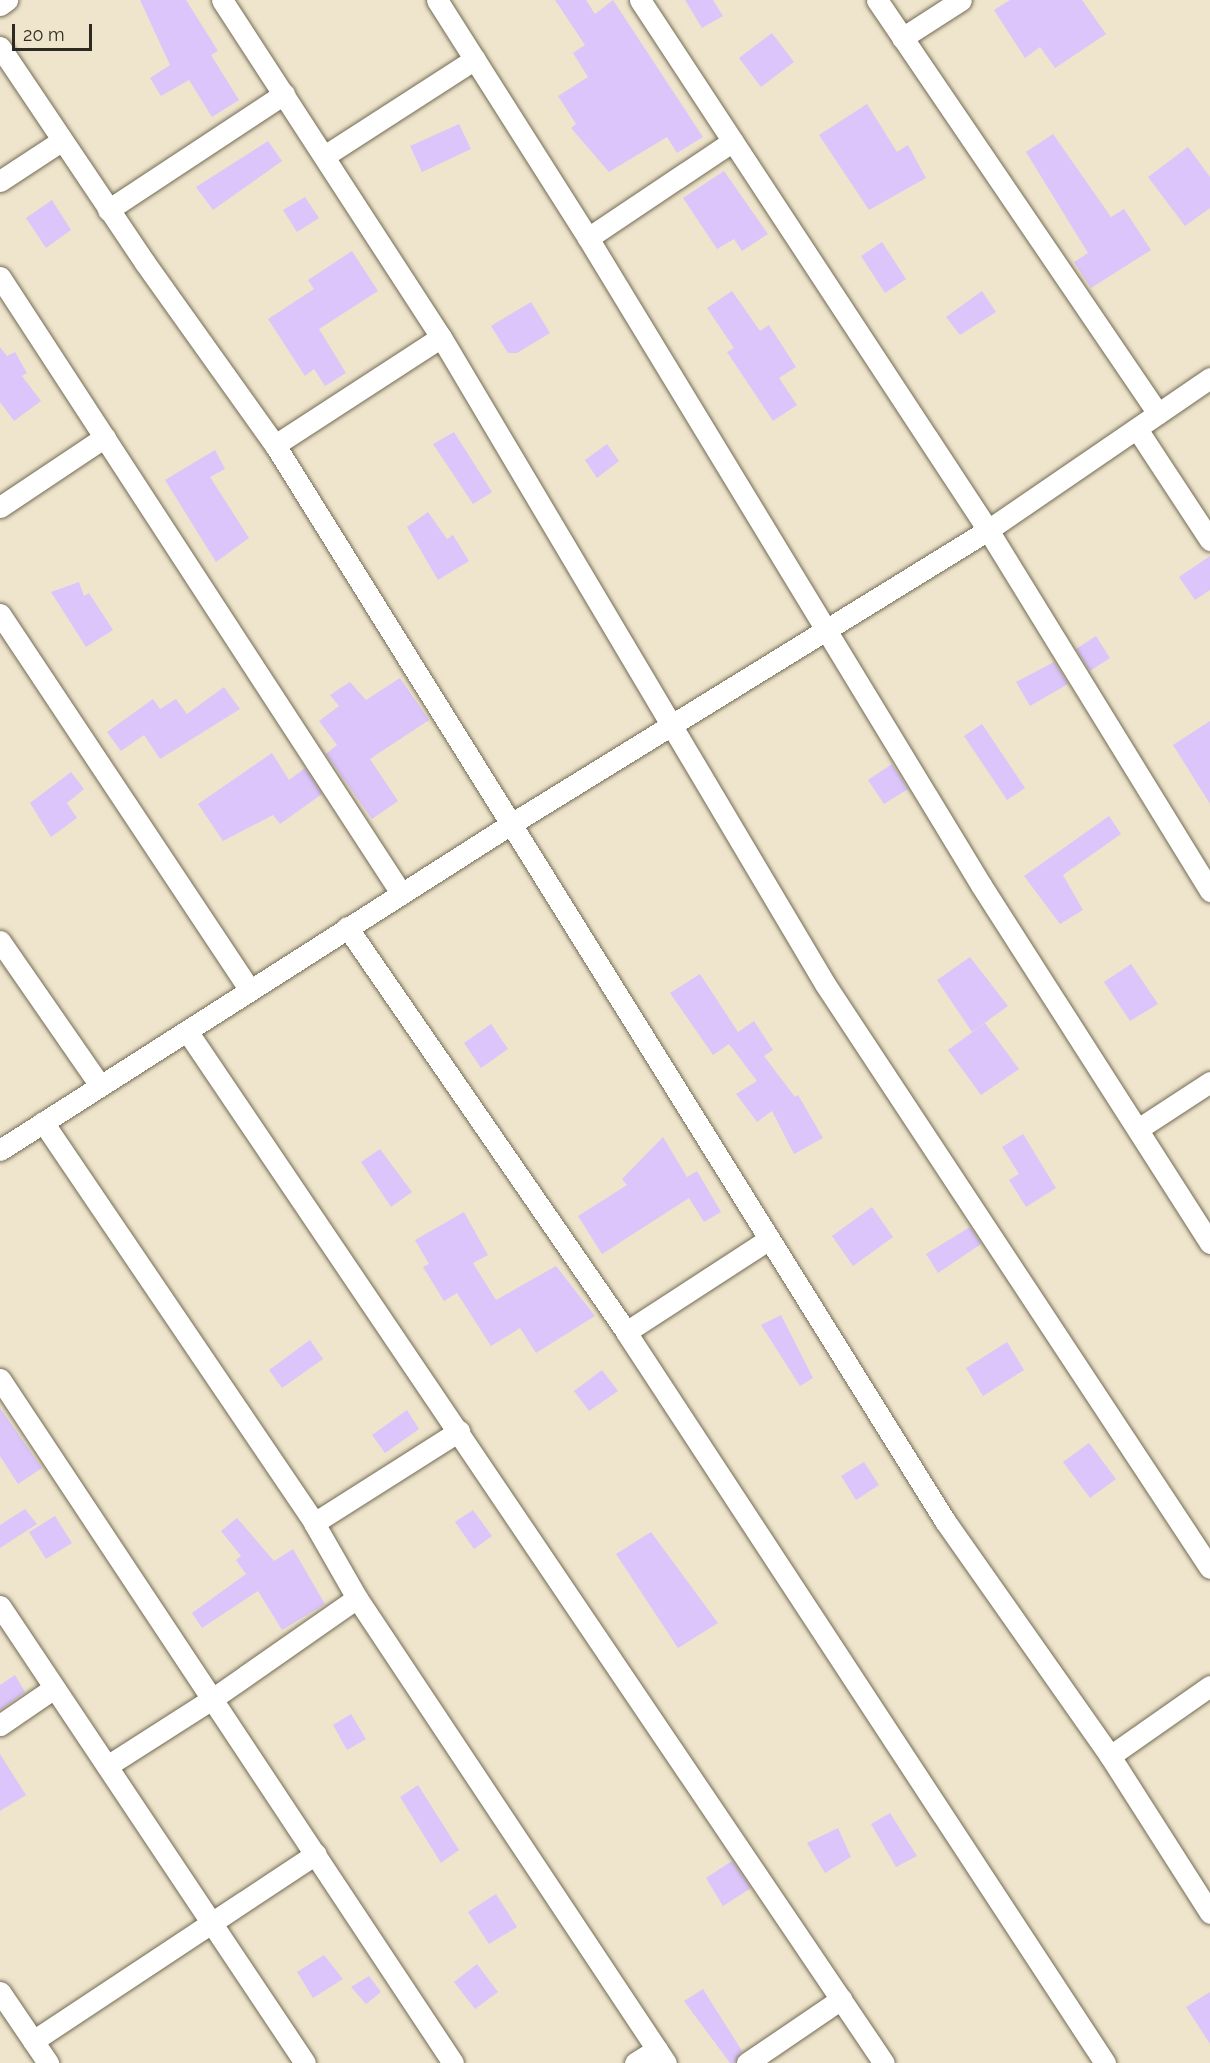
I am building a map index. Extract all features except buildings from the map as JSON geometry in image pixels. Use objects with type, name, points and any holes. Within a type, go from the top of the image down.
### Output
[{"type":"street","points":[[0,5],[7,0]]},
{"type":"street","points":[[222,0],[326,155],[441,337],[831,993],[1210,1568]]},
{"type":"street","points":[[437,0],[588,238],[981,885],[1210,1244]]},
{"type":"street","points":[[640,0],[988,531],[1210,891]]},
{"type":"street","points":[[877,0],[1158,413]]},
{"type":"street","points":[[902,38],[961,0]]},
{"type":"street","points":[[0,47],[108,210],[275,446],[945,1521],[1110,1755],[1210,1913]]},
{"type":"street","points":[[326,155],[475,59]]},
{"type":"street","points":[[108,210],[284,94]]},
{"type":"street","points":[[0,181],[61,141]]},
{"type":"street","points":[[588,238],[733,141]]},
{"type":"street","points":[[0,277],[400,893]]},
{"type":"street","points":[[275,446],[441,337]]},
{"type":"street","points":[[0,1150],[99,1084],[187,1031],[400,893],[988,531],[1210,378]]},
{"type":"street","points":[[1137,429],[1210,540]]},
{"type":"street","points":[[0,507],[105,437]]},
{"type":"street","points":[[0,614],[249,989]]},
{"type":"street","points":[[347,927],[626,1332],[1106,2063]]},
{"type":"street","points":[[0,940],[99,1084]]},
{"type":"street","points":[[187,1031],[885,2063]]},
{"type":"street","points":[[1138,1129],[1210,1082]]},
{"type":"street","points":[[43,1122],[314,1523],[357,1598],[662,2056],[635,2063]]},
{"type":"street","points":[[626,1332],[769,1239]]},
{"type":"street","points":[[0,1379],[214,1697],[453,2063]]},
{"type":"street","points":[[314,1523],[459,1431]]},
{"type":"street","points":[[107,1766],[214,1697],[357,1598]]},
{"type":"street","points":[[0,1606],[209,1924],[305,2063]]},
{"type":"street","points":[[1110,1755],[1210,1686]]},
{"type":"street","points":[[0,1725],[54,1688]]},
{"type":"street","points":[[33,2041],[316,1854]]},
{"type":"street","points":[[0,1992],[48,2063]]},
{"type":"street","points":[[747,2063],[842,1999]]}]
